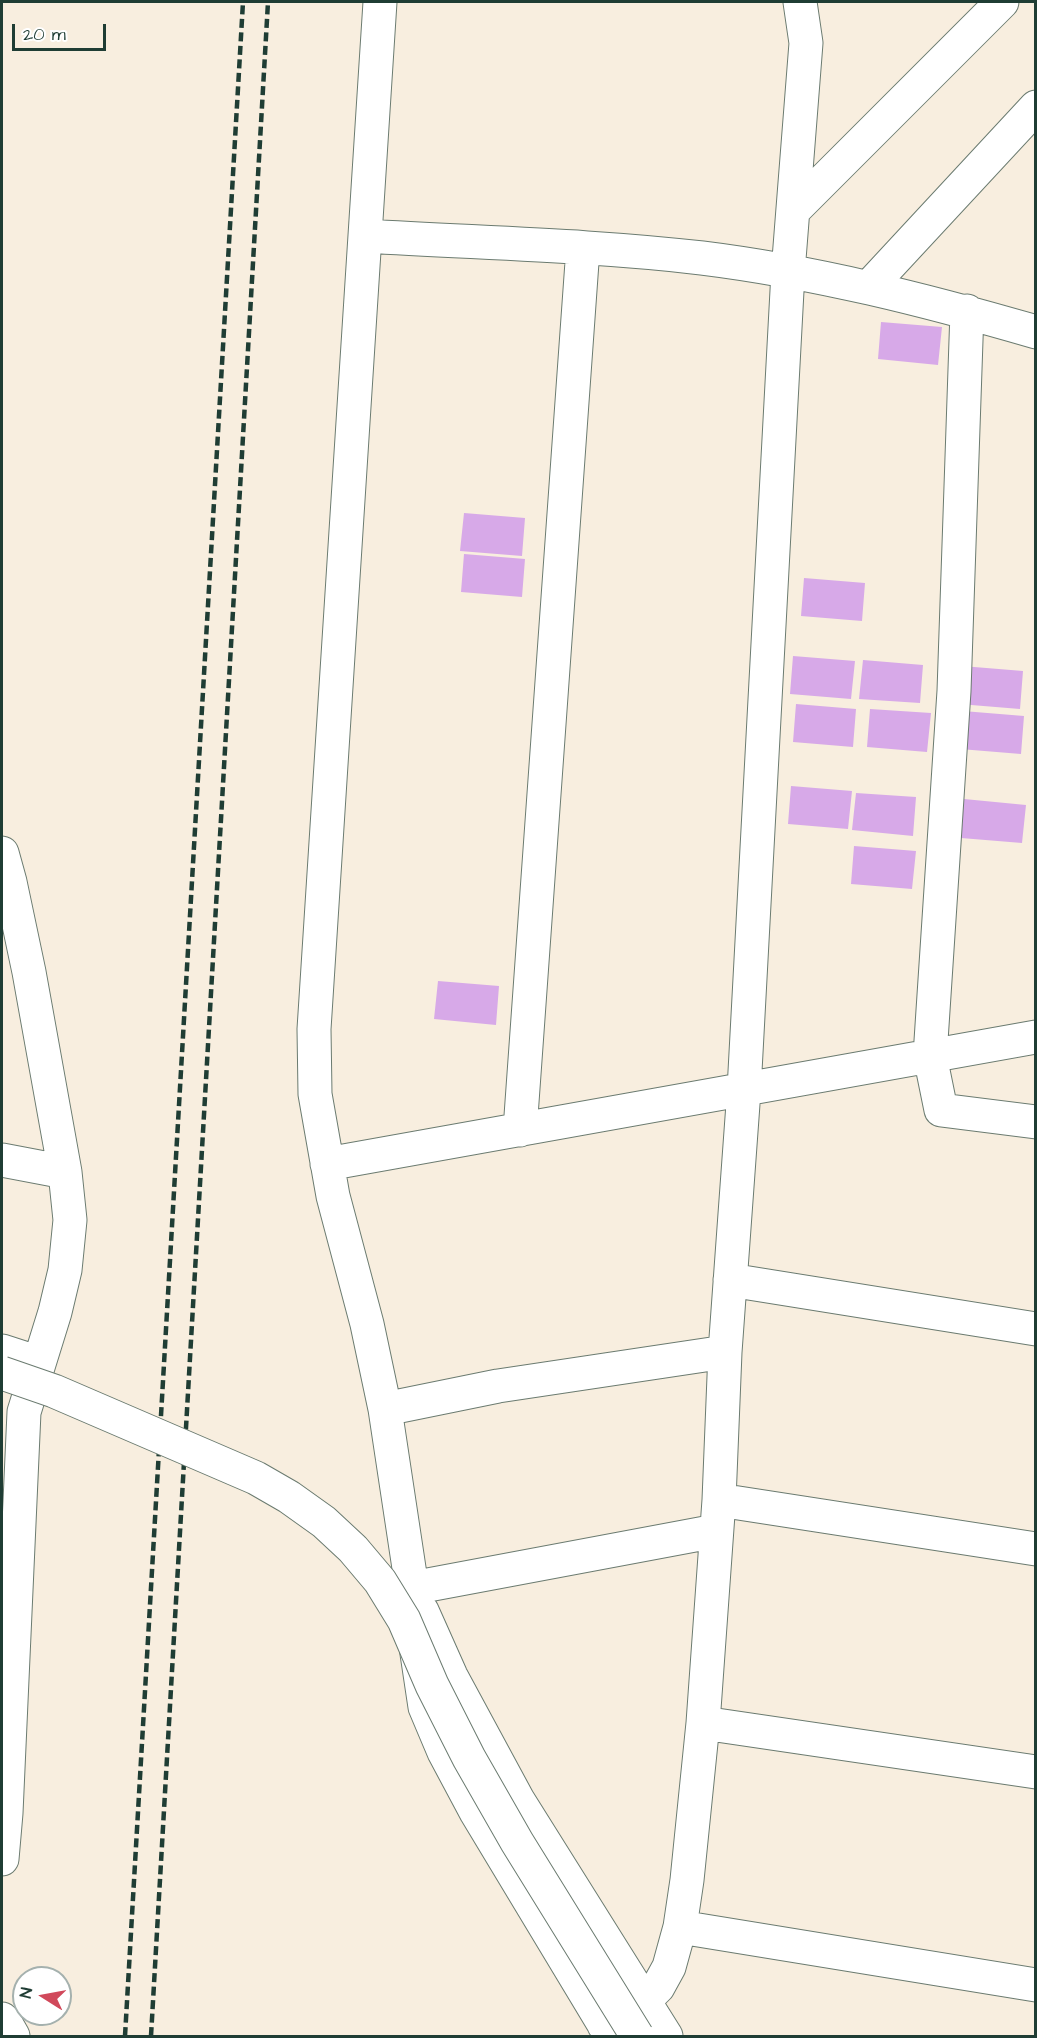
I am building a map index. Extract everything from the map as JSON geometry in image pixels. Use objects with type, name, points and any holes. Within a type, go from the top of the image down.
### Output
[{"type":"street","points":[[380,2],[314,1029],[315,1094],[333,1196],[367,1324],[385,1409],[412,1588],[416,1647],[425,1707],[444,1752],[476,1812],[607,2031],[658,1987],[669,1967],[680,1927],[687,1880],[703,1724],[725,1352],[744,1090],[788,272],[806,43],[800,2]]},
{"type":"street","points":[[793,211],[1002,2]]},
{"type":"street","points":[[869,287],[1022,141],[1035,107]]},
{"type":"street","points":[[366,237],[583,248],[702,258],[869,287],[967,311],[1035,332]]},
{"type":"street","points":[[520,1130],[583,248]]},
{"type":"street","points":[[967,311],[954,691],[930,1056],[941,1110],[1035,1122]]},
{"type":"street","points":[[2,853],[29,972],[65,1172],[70,1220],[65,1270],[55,1312],[39,1363],[13,1407],[6,1814],[2,1859]]},
{"type":"street","points":[[327,1164],[1035,1037]]},
{"type":"street","points":[[2,1161],[65,1172]]},
{"type":"street","points":[[730,1280],[1035,1329]]},
{"type":"street","points":[[2,1351],[39,1363]]},
{"type":"street","points":[[385,1409],[498,1386],[725,1352]]},
{"type":"street","points":[[2,1373],[54,1391],[256,1478],[289,1497],[324,1522],[353,1549],[380,1581],[404,1620],[432,1685],[470,1758],[517,1842],[637,2037]]},
{"type":"street","points":[[412,1588],[717,1515],[1035,1549]]},
{"type":"street","points":[[412,1588],[451,1676],[518,1800],[666,2037]]},
{"type":"street","points":[[703,1724],[1035,1772]]},
{"type":"street","points":[[680,1927],[1035,1985]]},
{"type":"street","points":[[2,2019],[14,2037]]},
{"type":"building","points":[[881,322],[942,327],[938,365],[878,359]]},
{"type":"building","points":[[464,513],[525,518],[522,556],[460,551]]},
{"type":"building","points":[[464,554],[525,559],[522,597],[461,592]]},
{"type":"building","points":[[804,578],[865,583],[862,621],[801,616]]},
{"type":"building","points":[[793,656],[855,661],[851,699],[790,694]]},
{"type":"building","points":[[863,660],[923,665],[920,703],[859,699]]},
{"type":"building","points":[[962,666],[1023,671],[1020,709],[959,704]]},
{"type":"building","points":[[796,704],[856,709],[853,747],[793,742]]},
{"type":"building","points":[[870,709],[931,713],[927,752],[867,747]]},
{"type":"building","points":[[963,711],[1024,716],[1021,754],[960,749]]},
{"type":"building","points":[[791,786],[852,791],[848,829],[788,824]]},
{"type":"building","points":[[856,793],[916,797],[913,836],[852,830]]},
{"type":"building","points":[[964,799],[1026,805],[1022,843],[961,838]]},
{"type":"building","points":[[854,846],[916,851],[912,889],[851,884]]},
{"type":"building","points":[[438,981],[499,986],[496,1025],[434,1019]]},
{"type":"railway","points":[[125,2036],[243,2]]},
{"type":"railway","points":[[151,2036],[268,2]]}]
